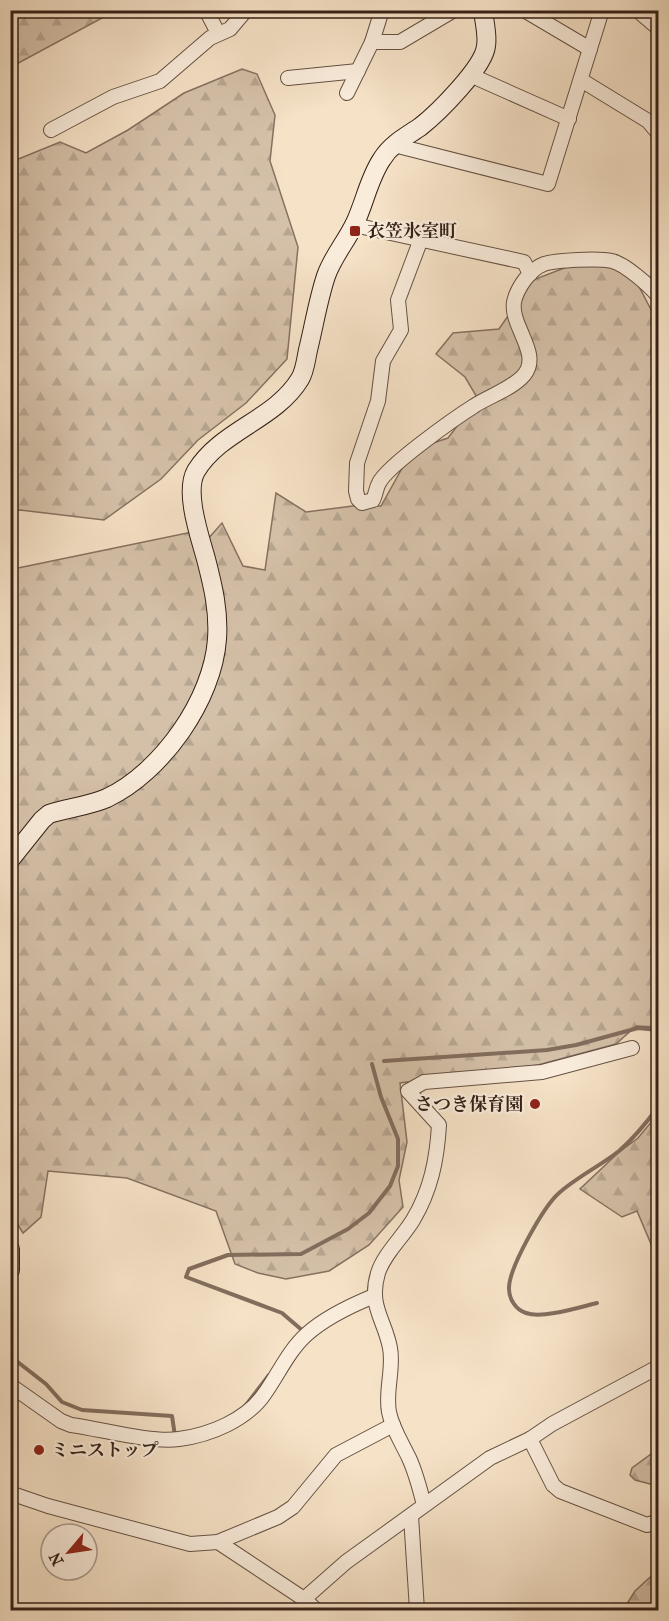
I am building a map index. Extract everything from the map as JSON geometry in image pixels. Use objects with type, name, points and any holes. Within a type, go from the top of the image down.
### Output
[{"type":"street","points":[[206,10],[218,33]]},
{"type":"street","points":[[51,130],[113,97],[160,81],[210,38],[230,29],[246,10]]},
{"type":"street","points":[[347,93],[372,42],[382,10]]},
{"type":"street","points":[[372,42],[400,42],[454,10]]},
{"type":"street","points":[[10,860],[49,814],[105,799],[138,779],[154,764],[174,739],[206,688],[217,642],[217,603],[194,513],[192,493],[194,475],[203,460],[217,446],[273,408],[289,394],[302,376],[326,277],[335,254],[354,225],[374,172],[394,145],[435,115],[470,75],[486,45],[483,10]]},
{"type":"street","points":[[524,10],[590,49]]},
{"type":"street","points":[[394,145],[548,184],[602,10]]},
{"type":"street","points":[[637,10],[658,28]]},
{"type":"street","points":[[288,78],[358,71]]},
{"type":"street","points":[[470,75],[569,119]]},
{"type":"street","points":[[581,80],[648,122],[658,133]]},
{"type":"street","points":[[354,225],[524,262],[530,274]]},
{"type":"street","points":[[421,239],[398,300],[401,330],[383,361],[378,401],[357,463],[356,492],[362,503],[373,500],[379,483],[390,468],[472,407],[525,375],[530,366],[528,350],[516,322],[514,305],[518,290],[530,274],[544,264],[587,260],[611,261],[621,265],[658,296]]},
{"type":"street","points":[[424,1505],[409,1458],[393,1425],[388,1400],[390,1350],[378,1316],[374,1296],[378,1272],[383,1262],[413,1219],[432,1181],[438,1147],[439,1125],[408,1091],[424,1082],[542,1072],[632,1048]]},
{"type":"street","points":[[10,1249],[10,1270]]},
{"type":"street","points":[[10,1385],[61,1421],[71,1425],[177,1440],[206,1434],[231,1422],[252,1407],[264,1395],[283,1362],[308,1333],[341,1312],[374,1296]]},
{"type":"street","points":[[304,1599],[346,1562],[490,1458],[530,1439],[552,1424],[658,1367]]},
{"type":"street","points":[[10,1493],[48,1506],[190,1544],[218,1542],[278,1517],[293,1507],[336,1455],[393,1425]]},
{"type":"street","points":[[530,1439],[554,1485],[560,1491],[647,1525],[658,1521]]},
{"type":"street","points":[[411,1516],[417,1611]]},
{"type":"street","points":[[218,1542],[304,1599],[316,1611]]},
{"type":"green space","points":[[11,10],[108,11],[104,17],[11,67]]},
{"type":"green space","points":[[242,69],[257,74],[275,115],[270,161],[298,247],[287,359],[246,403],[198,440],[161,479],[104,520],[20,510],[11,512],[11,162],[60,142],[86,153],[128,130],[184,93]]},
{"type":"green space","points":[[603,263],[635,279],[658,323],[658,1027],[636,1026],[616,1044],[538,1065],[400,1083],[407,1142],[399,1180],[403,1207],[369,1245],[329,1271],[286,1279],[258,1273],[235,1264],[216,1211],[127,1178],[48,1171],[41,1217],[23,1233],[10,1212],[10,572],[18,568],[192,532],[207,540],[222,523],[243,566],[265,570],[276,493],[306,512],[353,506],[381,506],[405,463],[424,446],[448,438],[464,417],[481,404],[465,377],[436,354],[453,333],[499,329],[533,280],[572,265]]},
{"type":"green space","points":[[658,1114],[658,1250],[654,1251],[637,1211],[622,1217],[580,1189],[618,1153],[638,1138]]},
{"type":"green space","points":[[658,1449],[658,1486],[635,1480],[630,1475],[632,1468]]},
{"type":"green space","points":[[658,1570],[658,1610],[623,1610],[635,1591]]},
{"type":"waterway","points":[[384,1061],[547,1050],[576,1045],[638,1028],[658,1030]]},
{"type":"waterway","points":[[301,1334],[303,1331],[282,1313],[186,1277],[189,1269],[228,1255],[301,1254],[348,1229],[369,1213],[390,1186],[398,1166],[398,1139],[381,1097],[372,1064]]},
{"type":"waterway","points":[[597,1303],[551,1314],[526,1313],[516,1307],[512,1300],[509,1293],[510,1280],[528,1238],[553,1200],[573,1182],[619,1151],[658,1107]]},
{"type":"waterway","points":[[10,1356],[46,1384],[62,1402],[82,1410],[172,1416],[175,1436]]},
{"type":"waterway","points":[[246,1405],[269,1375]]},
{"type":"waterway","points":[[653,1610],[658,1602]]},
{"type":"place","name":"衣笠氷室町","points":[[355,231]]},
{"type":"place","name":"さつき保育園","points":[[535,1104]]},
{"type":"place","name":"ミニストップ","points":[[39,1450]]}]
